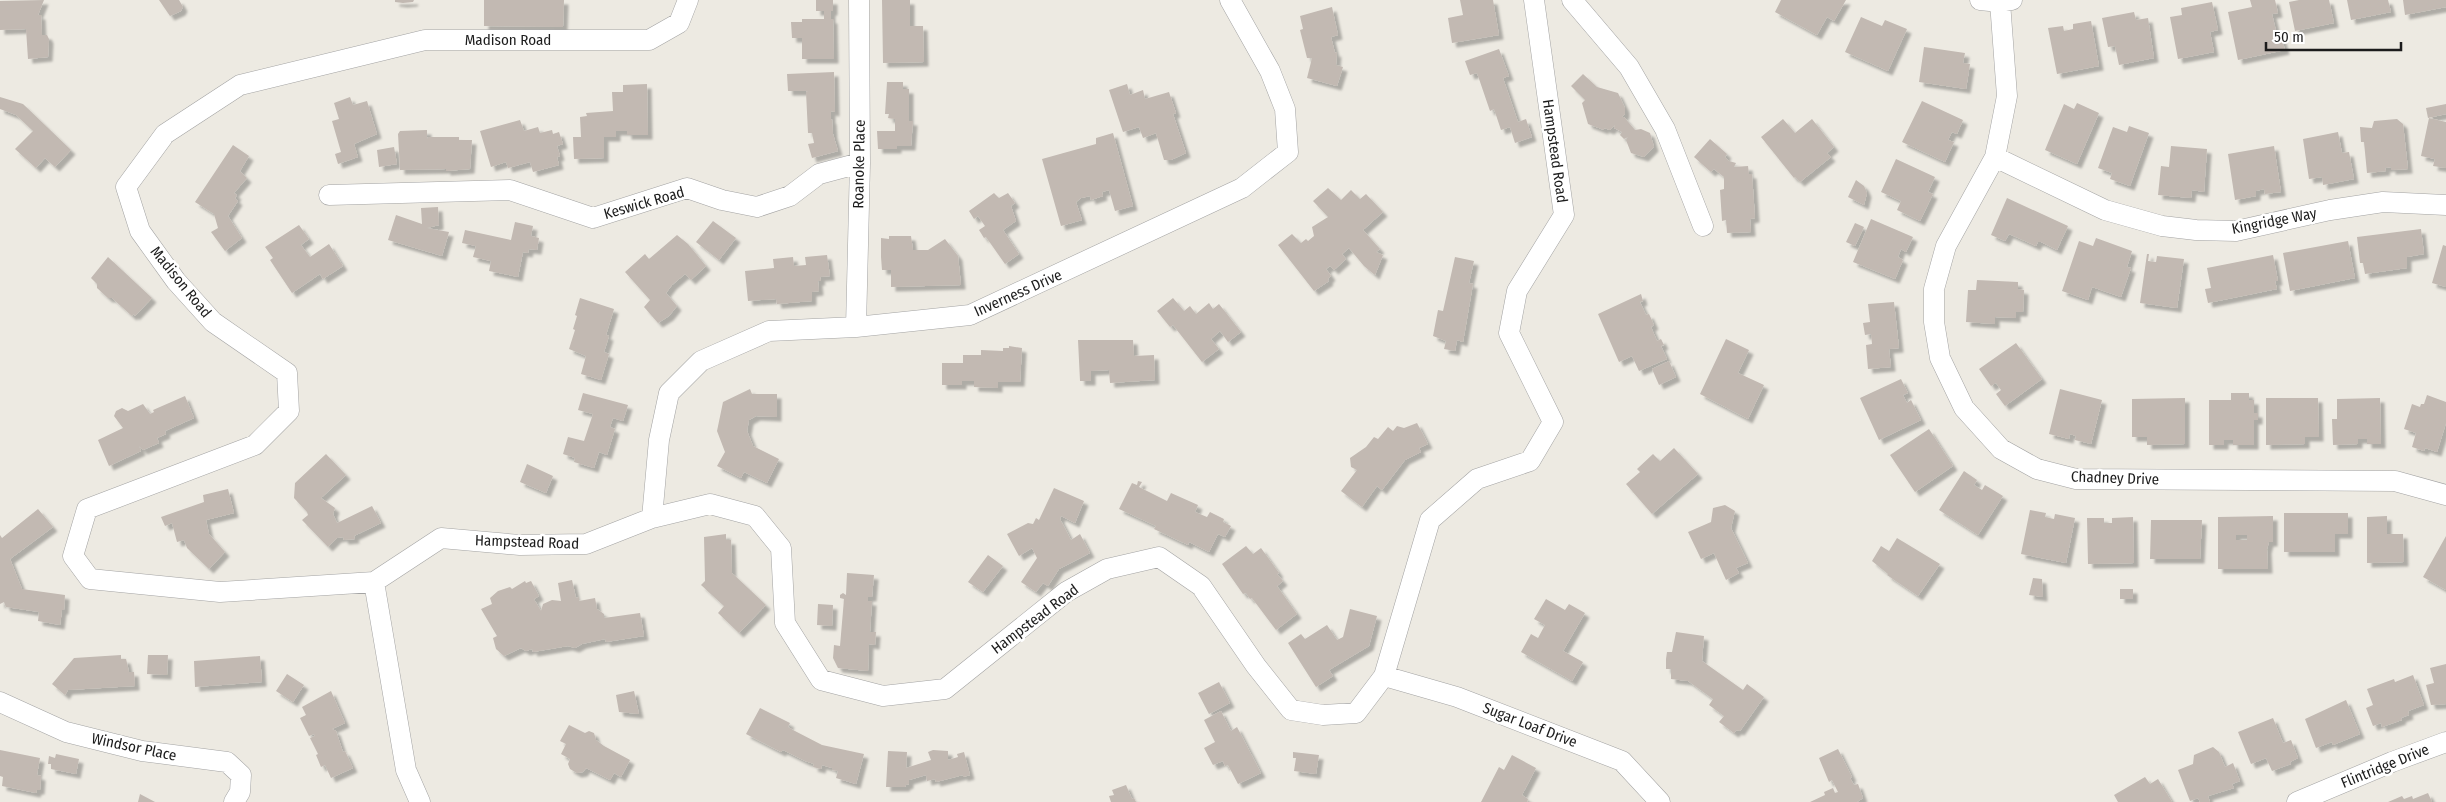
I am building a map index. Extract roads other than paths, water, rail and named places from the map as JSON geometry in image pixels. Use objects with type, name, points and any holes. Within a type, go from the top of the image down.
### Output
[{"type":"street","name":"Madison Road","points":[[374,582],[220,592],[90,579],[73,556],[87,509],[255,445],[289,411],[287,373],[213,322],[176,282],[140,231],[126,187],[165,134],[240,85],[425,40],[649,40],[679,23],[688,0]]},
{"type":"street","name":"Roanoke Place","points":[[856,327],[860,163],[859,0]]},
{"type":"street","name":"Inverness Drive","points":[[652,518],[658,440],[669,393],[701,361],[769,331],[856,327],[970,315],[1242,188],[1288,152],[1285,109],[1270,70],[1230,0]]},
{"type":"street","name":"Hampstead Road","points":[[374,582],[441,538],[520,545],[586,544],[652,518],[710,504],[755,516],[780,548],[786,623],[821,680],[883,696],[945,689],[1066,592],[1107,569],[1159,557],[1201,586],[1256,666],[1291,710],[1323,715],[1356,713],[1384,676],[1430,520],[1477,478],[1530,461],[1553,422],[1509,333],[1517,291],[1564,215],[1534,0]]},
{"type":"street","points":[[1572,0],[1629,67],[1656,113],[1665,129],[1703,226]]},
{"type":"street","points":[[1980,0],[2006,1]]},
{"type":"street","name":"Chadney Drive","points":[[2006,1],[2007,96],[1995,157],[1946,246],[1934,289],[1934,322],[1940,358],[1964,408],[2001,449],[2037,469],[2076,479],[2395,481],[2446,495]]},
{"type":"street","name":"Kingridge Way","points":[[1995,157],[2105,210],[2162,226],[2196,230],[2236,230],[2330,210],[2383,202],[2446,205]]},
{"type":"street","name":"Keswick Road","points":[[329,195],[510,190],[593,218],[687,188],[722,200],[757,207],[790,196],[819,174],[860,163]]},
{"type":"street","points":[[374,582],[406,770],[420,802]]},
{"type":"street","name":"Sugar Loaf Drive","points":[[1384,676],[1457,697],[1622,761],[1660,802]]},
{"type":"street","name":"Windsor Place","points":[[0,702],[66,732],[142,751],[227,762],[241,775],[240,792],[234,802]]},
{"type":"street","name":"Flintridge Drive","points":[[2297,802],[2392,762],[2446,742]]}]
